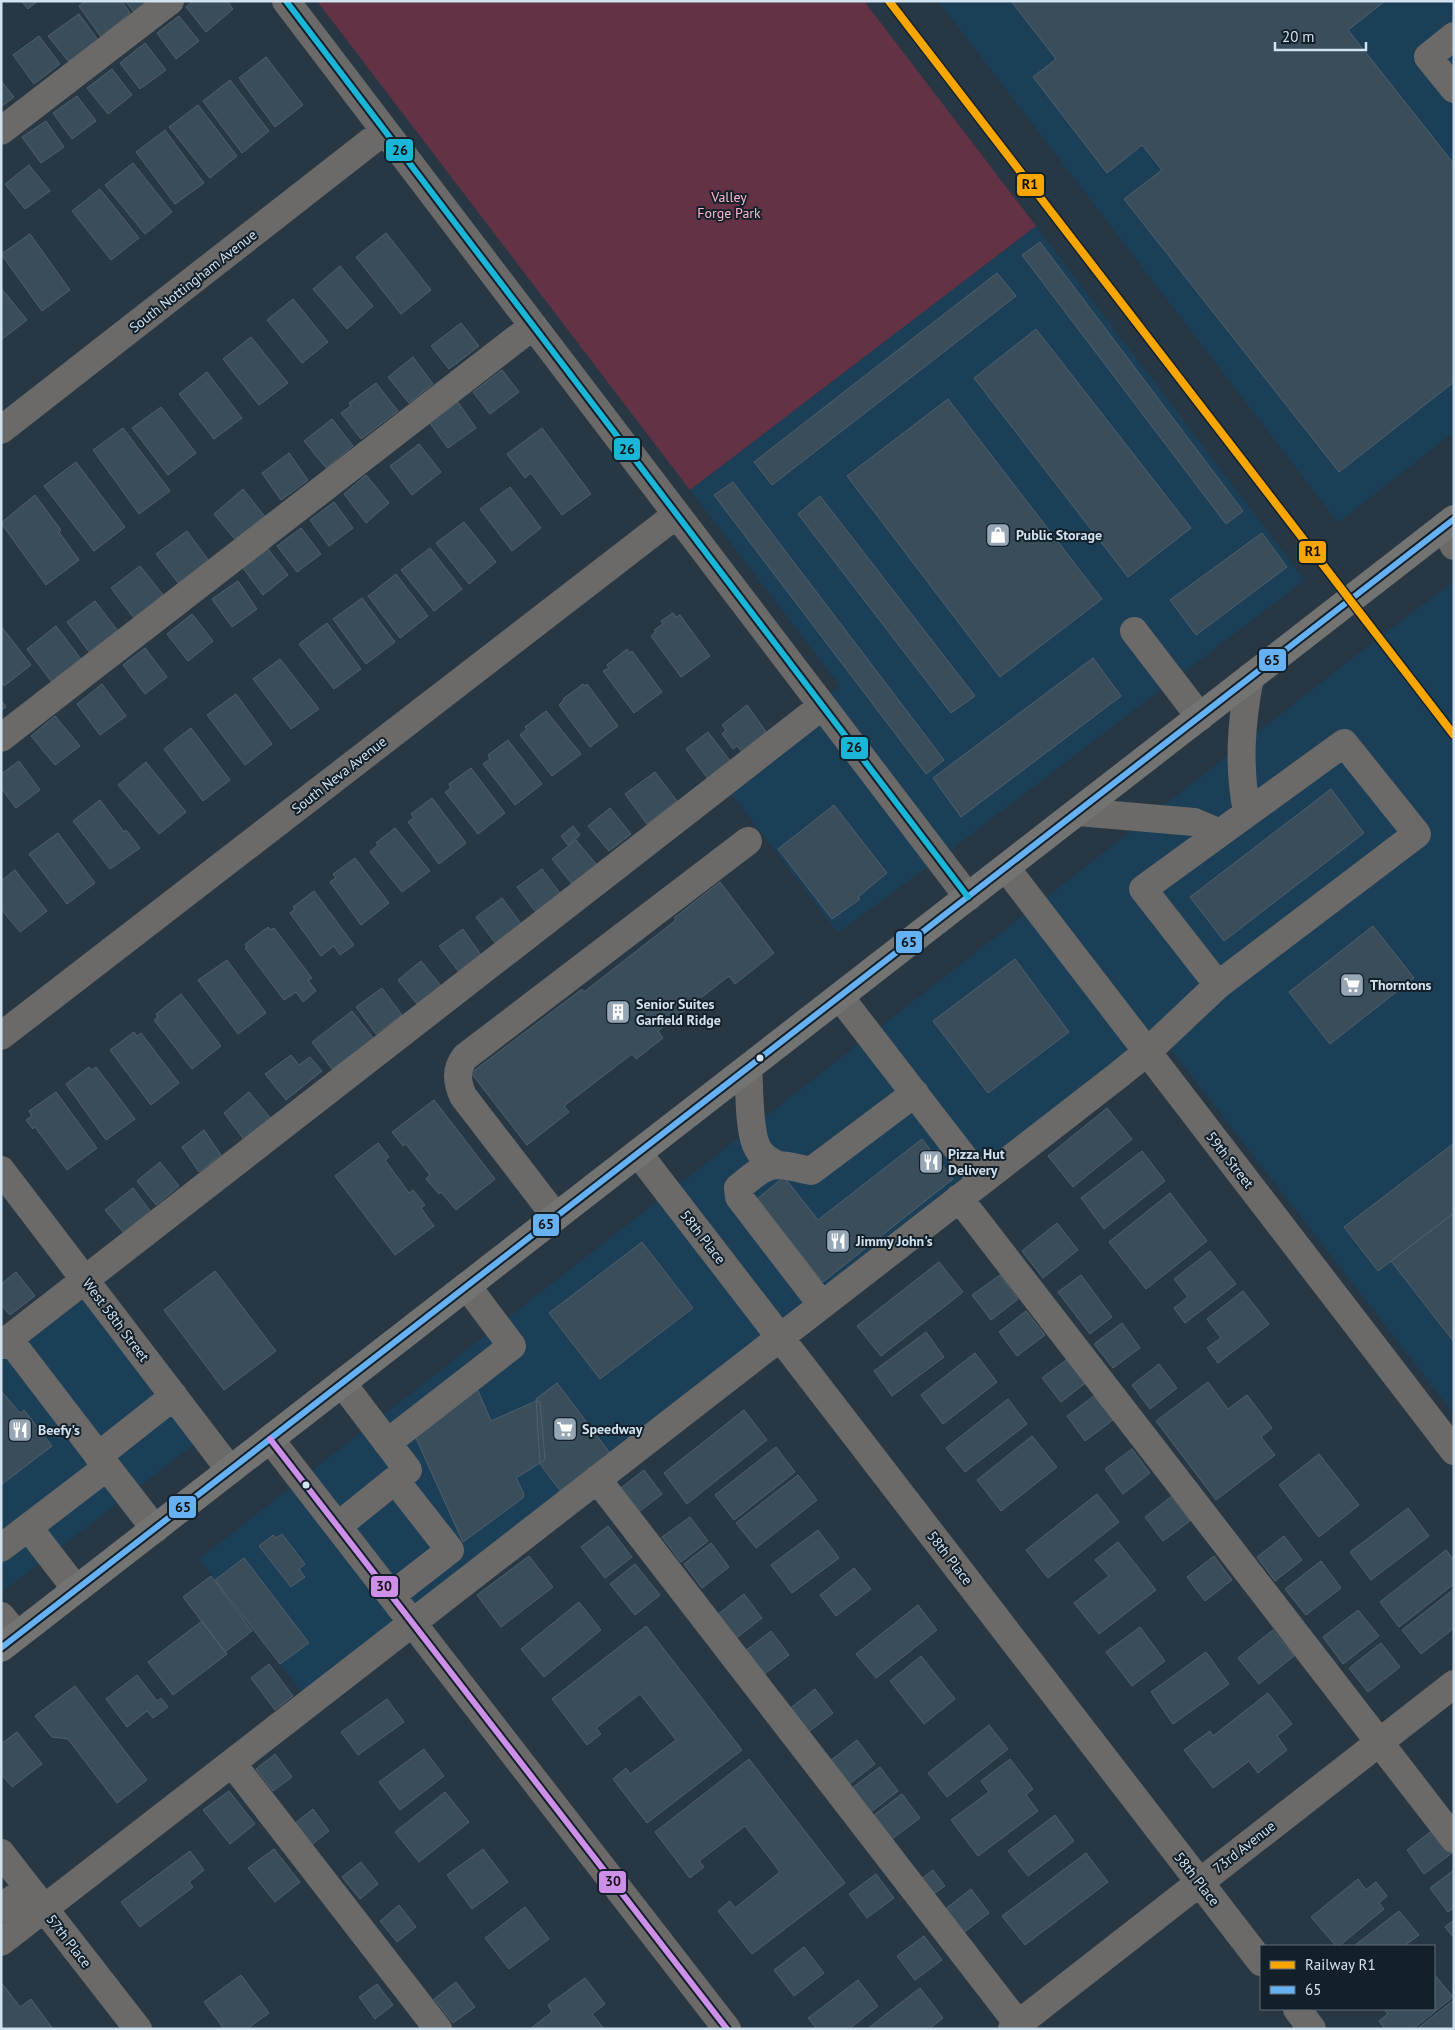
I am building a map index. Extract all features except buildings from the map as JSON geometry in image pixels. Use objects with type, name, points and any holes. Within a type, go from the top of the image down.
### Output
[{"type":"main road","points":[[7,1633],[76,1590],[1250,678],[1450,531]]},
{"type":"street","points":[[1,131],[170,1]]},
{"type":"street","points":[[286,1],[968,898]]},
{"type":"street","points":[[1454,36],[1428,56],[1454,89]]},
{"type":"street","name":"South Nottingham Avenue","points":[[1,430],[384,131]]},
{"type":"street","points":[[1,738],[533,326]]},
{"type":"street","name":"South Neva Avenue","points":[[1,1036],[676,515]]},
{"type":"street","points":[[1134,631],[1200,717]]},
{"type":"street","points":[[1247,812],[1242,785],[1241,754],[1243,714],[1250,678]]},
{"type":"street","points":[[155,1529],[5,1342],[822,706]]},
{"type":"street","points":[[1,1942],[36,1898],[232,1763],[1147,1052],[1218,985],[1417,834],[1344,743],[1143,889],[1218,985]]},
{"type":"street","points":[[1078,812],[1194,822],[1220,833]]},
{"type":"street","points":[[556,1217],[463,1096],[457,1075],[459,1065],[465,1057],[748,841]]},
{"type":"street","name":"59th Street","points":[[1006,868],[1454,1451]]},
{"type":"street","points":[[840,997],[982,1180]]},
{"type":"street","points":[[748,1068],[752,1135],[759,1150],[766,1159],[776,1164],[810,1171],[915,1093]]},
{"type":"street","name":"58th Place","points":[[638,1153],[1260,1961]]},
{"type":"street","points":[[776,1164],[758,1171],[738,1188],[740,1197],[822,1305]]},
{"type":"street","name":"West 58th Street","points":[[1,1170],[230,1470]]},
{"type":"street","points":[[959,1198],[1454,1839]]},
{"type":"street","points":[[388,1442],[512,1346],[467,1286]]},
{"type":"street","points":[[338,1526],[408,1470],[342,1383]]},
{"type":"street","points":[[76,1590],[10,1536],[102,1461],[174,1396]]},
{"type":"street","points":[[270,1439],[727,2029]]},
{"type":"street","points":[[597,1479],[1017,2027]]},
{"type":"street","points":[[392,1596],[450,1550],[395,1480]]},
{"type":"street","name":"73rd Avenue","points":[[1017,2027],[1199,1882],[1454,1684]]},
{"type":"street","points":[[232,1763],[438,2029]]},
{"type":"street","name":"57th Place","points":[[1,1853],[138,2029]]},
{"type":"street","points":[[1,1908],[36,1898]]},
{"type":"street","points":[[1298,2010],[1312,2029]]},
{"type":"shaded area","points":[[938,1],[1454,1],[1454,432],[1338,523]]},
{"type":"shaded area","points":[[1036,226],[1305,580],[960,843],[838,933],[720,779],[840,686],[690,490]]},
{"type":"shaded area","points":[[1454,581],[1454,1414],[1162,1038],[306,1698],[199,1559],[1355,656]]},
{"type":"shaded area","points":[[93,1285],[208,1434],[1,1593],[1,1356]]},
{"type":"green space","name":"Valley Forge Park","points":[[317,1],[864,1],[1036,226],[690,490]]},
{"type":"rail line","name":"R1","points":[[889,1],[1454,735]]},
{"type":"transit line","name":"26","points":[[286,1],[968,897]]},
{"type":"transit line","name":"65","points":[[1,1648],[1454,519]]},
{"type":"transit line","name":"30","points":[[270,1439],[727,2029]]},
{"type":"place","name":"Public Storage","points":[[998,535]]},
{"type":"place","name":"Thorntons","points":[[1352,985]]},
{"type":"place","name":"Senior Suites Garfield Ridge","points":[[618,1012]]},
{"type":"place","name":"Pizza Hut Delivery","points":[[931,1162]]},
{"type":"place","name":"Jimmy John's","points":[[838,1241]]},
{"type":"place","name":"Speedway","points":[[565,1429]]},
{"type":"place","name":"Beefy's","points":[[20,1430]]}]
